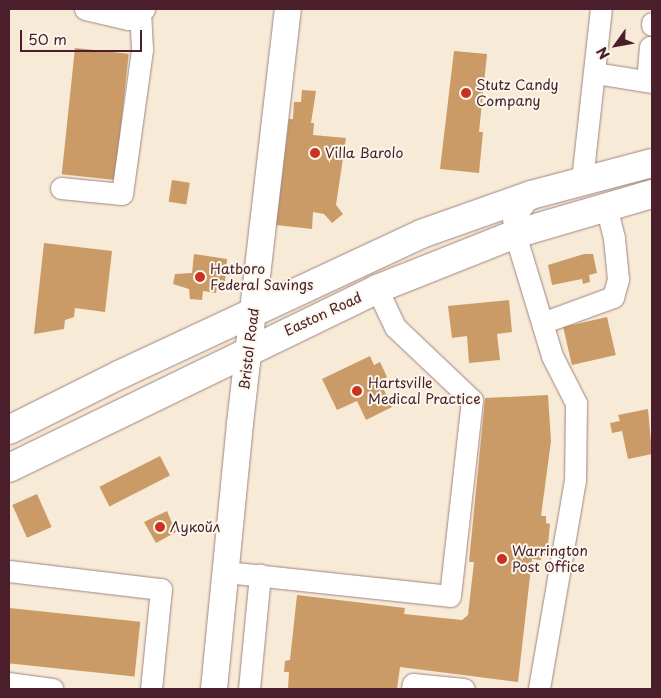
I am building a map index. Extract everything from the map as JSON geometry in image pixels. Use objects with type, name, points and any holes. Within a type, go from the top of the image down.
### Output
[{"type":"highway","points":[[9,430],[253,311],[421,234],[531,195],[652,163]]},
{"type":"highway","name":"Easton Road","points":[[9,468],[249,349],[377,289],[515,234],[652,194]]},
{"type":"main road","name":"Bristol Road","points":[[214,689],[253,311],[288,9]]},
{"type":"lane","points":[[61,188],[122,194],[142,48],[142,11],[128,19],[85,9]]},
{"type":"lane","points":[[582,180],[601,9]]},
{"type":"lane","points":[[594,73],[650,82],[650,47]]},
{"type":"lane","points":[[531,195],[513,218],[515,234],[552,356],[576,403],[575,480],[539,689]]},
{"type":"lane","points":[[542,323],[613,297],[618,279],[614,238],[606,207]]},
{"type":"lane","points":[[226,572],[450,596],[472,400],[395,327],[377,289]]},
{"type":"lane","points":[[9,571],[161,589],[151,689]]},
{"type":"lane","points":[[249,689],[260,576]]},
{"type":"lane","points":[[9,684],[54,689]]},
{"type":"lane","points":[[412,689],[413,684],[464,689]]},
{"type":"building","points":[[75,48],[129,54],[115,180],[62,174]]},
{"type":"building","name":"Stutz Candy Company","points":[[454,51],[487,54],[479,132],[483,132],[479,173],[440,169]]},
{"type":"building","name":"Villa Barolo","points":[[302,90],[316,91],[311,123],[314,123],[313,135],[346,138],[336,205],[343,214],[332,223],[324,214],[313,212],[312,229],[276,225],[289,119],[293,119],[294,102],[301,102]]},
{"type":"building","points":[[172,180],[190,183],[186,205],[169,202]]},
{"type":"building","points":[[44,243],[112,251],[105,312],[75,308],[74,317],[65,320],[64,329],[34,334]]},
{"type":"building","name":"Hatboro Federal Savings","points":[[194,254],[227,259],[225,281],[218,280],[216,293],[203,291],[202,300],[190,299],[189,289],[173,284],[175,274],[192,273]]},
{"type":"building","points":[[584,254],[593,254],[597,273],[589,275],[590,282],[583,284],[582,279],[552,285],[548,265]]},
{"type":"building","points":[[509,300],[512,332],[497,334],[500,360],[469,363],[467,336],[452,338],[448,306]]},
{"type":"building","points":[[607,317],[616,355],[572,365],[563,327]]},
{"type":"building","name":"Hartsville Medical Practice","points":[[370,356],[374,365],[380,362],[387,377],[382,380],[383,388],[392,407],[366,420],[357,401],[337,410],[322,379]]},
{"type":"building","points":[[548,395],[551,441],[541,516],[546,516],[546,523],[550,524],[547,555],[541,554],[541,560],[532,559],[518,682],[400,667],[397,689],[288,689],[289,672],[284,672],[285,661],[290,660],[297,595],[405,608],[404,614],[462,620],[468,615],[474,562],[469,562],[485,398]]},
{"type":"building","points":[[648,409],[652,454],[628,459],[622,431],[612,433],[610,423],[620,421],[618,415]]},
{"type":"building","points":[[160,456],[170,476],[109,506],[99,487]]},
{"type":"building","points":[[37,494],[52,527],[27,538],[12,505]]},
{"type":"building","name":"Лукойл","points":[[167,511],[176,532],[156,543],[144,522]]},
{"type":"building","points":[[9,608],[140,622],[135,676],[9,663]]},
{"type":"place","name":"Stutz Candy Company","points":[[466,93]]},
{"type":"place","name":"Villa Barolo","points":[[315,153]]},
{"type":"place","name":"Hatboro Federal Savings","points":[[200,277]]},
{"type":"place","name":"Hartsville Medical Practice","points":[[357,391]]},
{"type":"place","name":"Лукойл","points":[[160,527]]},
{"type":"place","name":"Warrington Post Office","points":[[502,559]]}]
